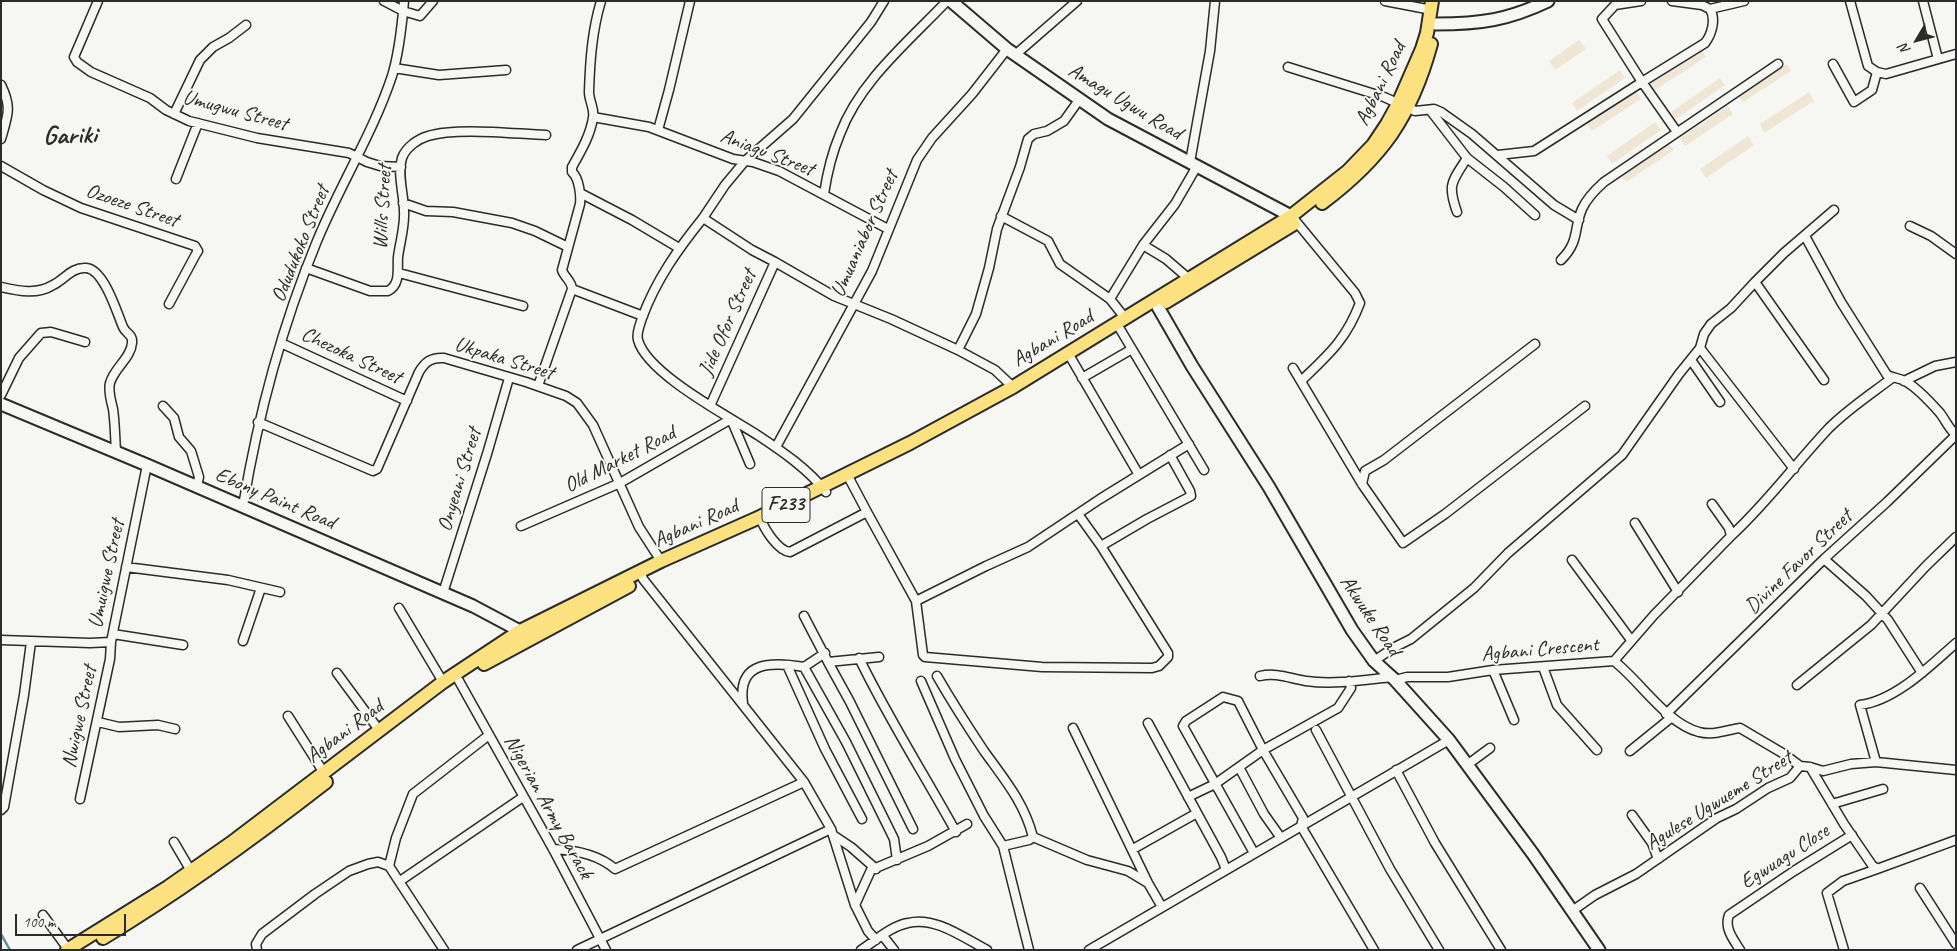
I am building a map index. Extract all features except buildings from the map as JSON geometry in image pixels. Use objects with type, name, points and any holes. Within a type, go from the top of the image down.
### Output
[{"type":"main road","name":"Agbani Road","points":[[68,950],[231,843],[443,682],[523,636],[642,575],[761,520],[965,420],[1347,184],[1374,158],[1396,128],[1403,106],[1426,62],[1434,4]]},
{"type":"main road","name":"Agbani Road","points":[[1156,303],[1188,278],[1294,218]]},
{"type":"main road","name":"Agbani Road","points":[[849,477],[1069,356]]},
{"type":"main road","name":"Agbani Road","points":[[642,575],[661,561],[761,520]]},
{"type":"main road","name":"Agbani Road","points":[[83,950],[159,904],[209,870],[459,681],[523,636]]},
{"type":"street","name":"Umugwu Street","points":[[98,1],[74,56],[77,62],[91,72],[150,98],[174,114],[198,123],[257,138],[342,151],[380,166],[401,167]]},
{"type":"street","points":[[384,1],[403,11],[420,16],[433,1]]},
{"type":"street","name":"Odudukoko Street","points":[[243,506],[258,422],[273,365],[318,238],[382,104],[394,68],[404,1]]},
{"type":"street","points":[[538,386],[572,289],[562,270],[580,204],[580,193],[572,167],[587,141],[593,117],[589,96],[590,53],[601,1]]},
{"type":"street","points":[[658,130],[690,1]]},
{"type":"street","points":[[824,489],[812,476],[776,447],[670,379],[647,355],[638,340],[638,330],[657,283],[670,260],[703,218],[725,185],[745,161],[792,119],[871,22],[884,1]]},
{"type":"street","points":[[824,194],[839,135],[858,101],[888,62],[947,1]]},
{"type":"street","name":"Amagu Ugwu Road","points":[[951,1],[1011,52],[1108,119],[1294,218]]},
{"type":"street","name":"Umuaniabor Street","points":[[776,447],[872,271],[909,177],[924,150],[1011,52],[1077,1]]},
{"type":"street","points":[[1110,299],[1143,245],[1175,204],[1194,164],[1215,1]]},
{"type":"street","points":[[1385,1],[1434,4]]},
{"type":"street","points":[[1432,24],[1477,24],[1526,12],[1548,1]]},
{"type":"street","points":[[1641,1],[1615,5],[1602,20],[1677,132]]},
{"type":"street","points":[[1672,1],[1702,5],[1710,9],[1744,1]]},
{"type":"street","points":[[1850,1],[1868,66],[1876,72],[1886,74],[1956,54]]},
{"type":"street","points":[[1923,1],[1938,59]]},
{"type":"street","points":[[1498,156],[1534,151],[1705,43],[1712,26],[1713,16],[1710,9]]},
{"type":"street","points":[[174,114],[200,60],[213,46],[229,38],[246,25]]},
{"type":"street","points":[[1561,260],[1572,246],[1578,230],[1582,209],[1598,187],[1778,64]]},
{"type":"street","points":[[1833,64],[1854,102],[1872,90],[1876,72]]},
{"type":"street","points":[[1288,67],[1384,97],[1418,111],[1438,110],[1447,115],[1498,156],[1526,183],[1554,205],[1579,220]]},
{"type":"street","points":[[394,68],[439,75],[506,70]]},
{"type":"street","points":[[1,85],[8,98],[9,106],[1,139]]},
{"type":"street","points":[[958,350],[976,314],[1001,216],[1028,139],[1034,134],[1047,131],[1064,121],[1079,100]]},
{"type":"street","points":[[1430,110],[1467,158],[1504,187],[1535,215]]},
{"type":"street","name":"Aniagu Street","points":[[593,117],[658,130],[733,159],[779,171],[888,229]]},
{"type":"street","points":[[176,179],[198,123]]},
{"type":"street","name":"Wills Street","points":[[306,268],[376,292],[388,292],[399,273],[398,256],[404,212],[401,167],[402,157],[408,148],[420,139],[430,135],[486,132],[546,135]]},
{"type":"street","points":[[1457,212],[1452,198],[1452,181],[1467,158]]},
{"type":"street","name":"Ozoeze Street","points":[[1,166],[43,190],[81,208],[195,246],[198,251],[169,304]]},
{"type":"street","points":[[580,193],[632,220],[679,248]]},
{"type":"street","points":[[403,203],[426,211],[452,212],[512,223],[535,231],[568,247]]},
{"type":"street","points":[[1374,661],[1411,639],[1474,588],[1508,553],[1604,472],[1628,448],[1700,348],[1704,334],[1711,324],[1731,308],[1784,253],[1834,210]]},
{"type":"street","points":[[1001,216],[1048,241],[1060,264],[1110,299],[1123,324],[1132,349],[1204,470]]},
{"type":"street","points":[[703,218],[752,250],[775,262]]},
{"type":"street","points":[[1294,218],[1355,293],[1360,303],[1352,324],[1340,343],[1302,381]]},
{"type":"street","points":[[1910,226],[1931,236],[1956,254]]},
{"type":"street","points":[[1805,236],[1840,302],[1887,375],[1904,381],[1931,403],[1941,415],[1948,428],[1956,435]]},
{"type":"street","points":[[1143,245],[1166,259],[1188,278]]},
{"type":"street","name":"Jide Ofor Street","points":[[710,406],[775,262],[834,296],[854,303],[958,350],[995,370],[1012,386]]},
{"type":"street","points":[[1,287],[29,292],[51,287],[78,268],[90,268],[99,275],[118,311],[123,327],[130,334],[133,341],[131,348],[110,384],[116,451]]},
{"type":"street","points":[[399,273],[523,306]]},
{"type":"street","points":[[1755,282],[1824,380]]},
{"type":"street","points":[[572,289],[643,316]]},
{"type":"street","name":"Akwuke Road","points":[[1156,303],[1192,366],[1269,487],[1352,630],[1374,661],[1450,740],[1533,854],[1599,950]]},
{"type":"street","points":[[1,395],[18,358],[41,333],[51,332],[85,342]]},
{"type":"street","name":"Chezoka Street","points":[[281,343],[406,401]]},
{"type":"street","points":[[1362,484],[1365,472],[1384,460],[1535,344]]},
{"type":"street","points":[[1700,348],[1794,469]]},
{"type":"street","points":[[1082,378],[1132,349]]},
{"type":"street","points":[[1069,356],[1139,475]]},
{"type":"street","name":"Ukpaka Street","points":[[258,422],[373,471],[377,469],[406,401],[424,365],[435,358],[449,360],[538,386],[571,398],[582,408],[593,425],[643,535],[661,561]]},
{"type":"street","points":[[1691,360],[1720,402]]},
{"type":"street","points":[[1904,381],[1935,366],[1956,362]]},
{"type":"street","points":[[1293,368],[1362,484],[1403,543],[1445,514],[1585,406]]},
{"type":"street","name":"Onyeani Street","points":[[442,593],[487,454],[509,378]]},
{"type":"street","points":[[1614,661],[1631,640],[1748,520],[1829,429],[1845,414],[1892,378]]},
{"type":"street","name":"Ebony Paint Road","points":[[1,404],[116,451],[473,606],[523,636]]},
{"type":"street","points":[[163,406],[174,418],[179,437],[191,451],[199,477],[197,486]]},
{"type":"street","points":[[731,419],[750,464]]},
{"type":"street","name":"Old Market Road","points":[[521,526],[620,483],[731,419]]},
{"type":"street","name":"Divine Favor Street","points":[[1630,751],[1669,715],[1824,559],[1888,502],[1956,435]]},
{"type":"street","points":[[916,601],[1028,547],[1189,444]]},
{"type":"street","points":[[1101,546],[1191,496],[1170,455]]},
{"type":"street","name":"Umuigwe Street","points":[[1,640],[90,643],[112,638],[147,465]]},
{"type":"street","points":[[849,477],[916,601],[923,654],[929,659],[1042,668],[1152,668],[1159,666],[1168,658],[1168,654],[1101,546],[1078,514]]},
{"type":"street","points":[[1712,504],[1729,528],[1731,536]]},
{"type":"street","points":[[761,520],[781,549],[790,552],[867,512]]},
{"type":"street","points":[[1635,523],[1678,592]]},
{"type":"street","points":[[1797,685],[1853,641],[1956,537]]},
{"type":"street","points":[[1824,559],[1866,596],[1882,613],[1902,640],[1922,673]]},
{"type":"street","points":[[1572,560],[1631,640]]},
{"type":"street","points":[[126,567],[228,580],[280,592]]},
{"type":"street","points":[[642,575],[804,782],[832,832],[855,905],[868,931],[894,950]]},
{"type":"street","points":[[243,641],[261,588]]},
{"type":"street","points":[[399,608],[443,682]]},
{"type":"street","points":[[804,616],[850,702],[913,829]]},
{"type":"street","points":[[112,638],[183,645]]},
{"type":"street","name":"Nwigwe Street","points":[[80,800],[98,722],[110,660],[112,638]]},
{"type":"street","points":[[1,810],[4,807],[17,737],[32,642]]},
{"type":"street","points":[[1876,762],[1860,705],[1880,701],[1922,673],[1956,643]]},
{"type":"street","points":[[743,703],[741,690],[746,677],[756,668],[768,664],[804,667],[824,653]]},
{"type":"street","points":[[828,662],[879,657]]},
{"type":"street","points":[[859,658],[881,703],[920,767],[956,832]]},
{"type":"street","name":"Agbani Crescent","points":[[1260,676],[1268,674],[1306,681],[1448,677],[1493,670],[1614,661],[1634,678],[1669,715],[1700,732],[1718,733],[1740,728],[1784,754],[1800,766]]},
{"type":"street","points":[[787,665],[825,749],[862,819]]},
{"type":"street","points":[[804,667],[846,742],[894,839],[897,860]]},
{"type":"street","points":[[1544,667],[1557,705],[1597,750]]},
{"type":"street","points":[[1493,670],[1514,720]]},
{"type":"street","points":[[337,673],[379,730]]},
{"type":"street","points":[[937,676],[981,745],[1011,785],[1029,822],[1033,837]]},
{"type":"street","name":"Nigerian Army Barack","points":[[459,681],[554,849],[606,950]]},
{"type":"street","points":[[921,681],[955,759],[984,816],[1003,846],[1029,950]]},
{"type":"street","points":[[1188,797],[1215,784],[1263,750],[1338,708],[1350,688],[1349,681]]},
{"type":"street","points":[[1254,853],[1183,726],[1186,721],[1223,697],[1238,701],[1263,750],[1303,818],[1302,826],[1374,950]]},
{"type":"street","points":[[288,716],[324,773]]},
{"type":"street","points":[[98,722],[120,727],[158,724],[175,729]]},
{"type":"street","points":[[1148,723],[1227,867]]},
{"type":"street","points":[[1073,728],[1148,883],[1162,907]]},
{"type":"street","points":[[1316,730],[1390,869],[1439,950]]},
{"type":"street","points":[[390,866],[396,838],[409,802],[414,794],[489,735]]},
{"type":"street","points":[[1089,950],[1227,867],[1281,838],[1450,740]]},
{"type":"street","points":[[1467,765],[1490,748]]},
{"type":"street","name":"Agulese Ugwueme Street","points":[[1572,911],[1658,859],[1718,818],[1736,809],[1768,788],[1790,778],[1800,766],[1823,771],[1851,764],[1876,762],[1956,770]]},
{"type":"street","points":[[1239,767],[1264,814],[1281,838]]},
{"type":"street","points":[[1810,767],[1852,835],[1872,865],[1877,869]]},
{"type":"street","points":[[1396,770],[1434,843],[1501,950]]},
{"type":"street","points":[[554,849],[576,851],[608,863],[615,869],[804,782]]},
{"type":"street","points":[[1832,804],[1883,789]]},
{"type":"street","points":[[400,881],[523,797]]},
{"type":"street","points":[[1133,849],[1197,813]]},
{"type":"street","points":[[1632,815],[1652,843],[1658,859]]},
{"type":"street","points":[[855,905],[871,870],[956,832],[967,824]]},
{"type":"street","points":[[832,832],[876,869]]},
{"type":"street","points":[[577,950],[832,832]]},
{"type":"street","name":"Egwuagu Close","points":[[1740,950],[1728,929],[1729,915],[1852,835]]},
{"type":"street","points":[[1003,846],[1029,840],[1033,837]]},
{"type":"street","points":[[1033,837],[1087,860],[1128,871],[1148,883]]},
{"type":"street","points":[[1844,950],[1827,892],[1843,881],[1956,840]]},
{"type":"street","points":[[174,842],[191,871]]},
{"type":"street","points":[[257,950],[256,944],[262,934],[315,894],[349,871],[378,862],[390,866],[442,947],[432,950]]},
{"type":"street","points":[[1920,888],[1956,944]]},
{"type":"street","points":[[43,915],[68,950]]},
{"type":"street","points":[[861,950],[906,923],[920,921],[940,926],[987,950]]},
{"type":"shaded area","points":[[1579,40],[1586,49],[1555,70],[1549,61]]},
{"type":"shaded area","points":[[1701,49],[1706,57],[1655,90],[1649,81]]},
{"type":"shaded area","points":[[1787,64],[1791,71],[1743,102],[1738,95]]},
{"type":"shaded area","points":[[1620,70],[1625,78],[1577,111],[1572,103]]},
{"type":"shaded area","points":[[1720,78],[1725,85],[1676,119],[1671,112]]},
{"type":"shaded area","points":[[1635,89],[1641,99],[1592,131],[1586,122]]},
{"type":"shaded area","points":[[1809,92],[1814,101],[1764,133],[1760,124]]},
{"type":"shaded area","points":[[1728,106],[1733,114],[1685,146],[1680,138]]},
{"type":"shaded area","points":[[1655,122],[1661,130],[1612,164],[1607,156]]},
{"type":"shaded area","points":[[1748,136],[1754,145],[1706,178],[1700,169]]},
{"type":"shaded area","points":[[1669,143],[1674,150],[1626,182],[1621,175]]},
{"type":"waterway","points":[[1,934],[10,950]]},
{"type":"district","name":"Gariki","points":[[70,136]]}]
